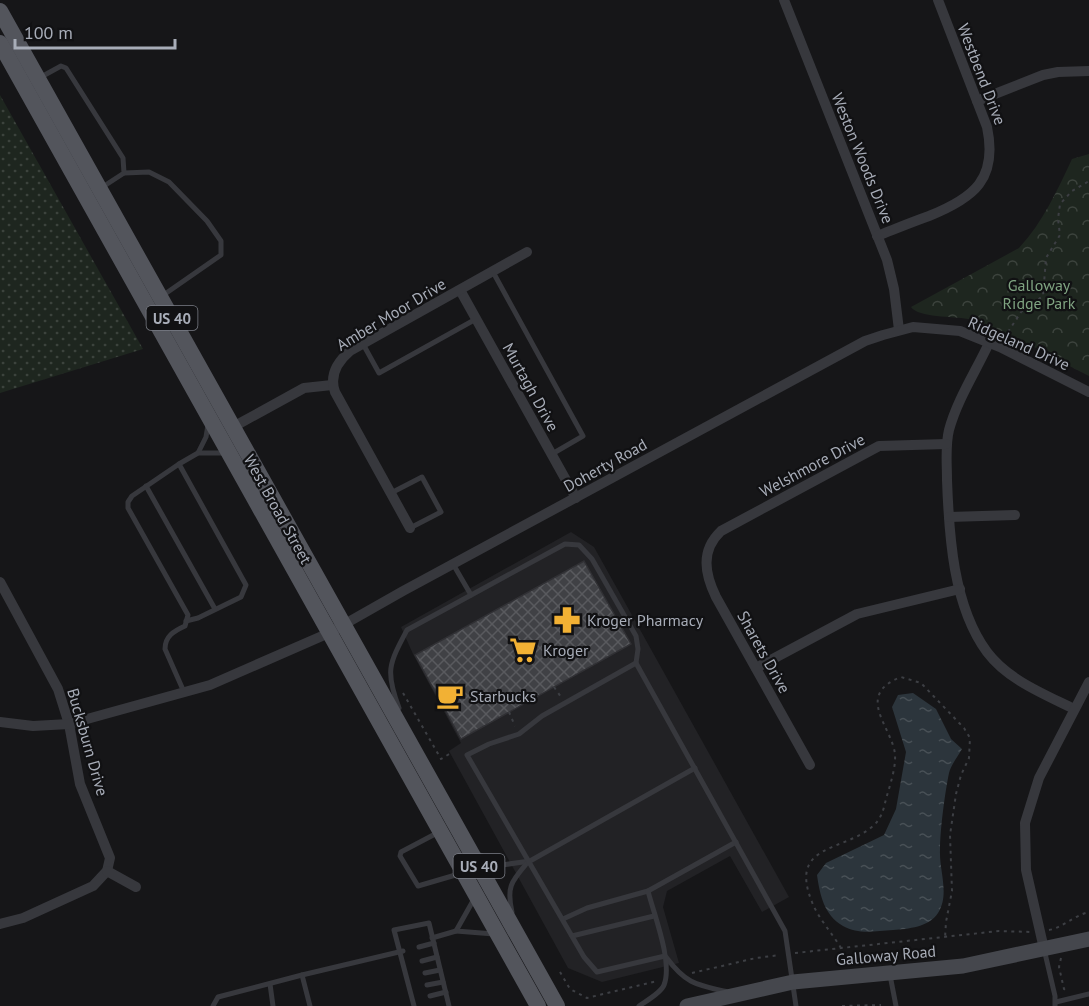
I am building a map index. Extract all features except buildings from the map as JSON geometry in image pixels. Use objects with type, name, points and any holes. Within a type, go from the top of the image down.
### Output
[{"type":"main road","name":"West Broad Street","points":[[0,11],[31,83],[93,193],[209,418],[538,1006]]},
{"type":"main road","name":"West Broad Street","points":[[2,53],[31,83]]},
{"type":"main road","name":"West Broad Street","points":[[93,193],[161,297],[557,1006]]},
{"type":"street","name":"Weston Woods Drive","points":[[784,0],[886,260],[894,289],[899,330]]},
{"type":"street","name":"Westbend Drive","points":[[877,236],[953,207],[978,188],[991,159],[987,127],[938,0]]},
{"type":"street","points":[[977,101],[1043,75],[1089,70]]},
{"type":"street","name":"Amber Moor Drive","points":[[332,385],[333,374],[339,360],[363,344],[527,252]]},
{"type":"street","name":"Murtagh Drive","points":[[460,290],[576,498]]},
{"type":"street","name":"Ridgeland Drive","points":[[899,330],[913,327],[945,329],[974,336],[1089,392]]},
{"type":"street","name":"Doherty Road","points":[[0,722],[33,726],[69,723],[210,685],[329,633],[864,341],[899,330]]},
{"type":"street","points":[[994,345],[952,419],[946,444],[948,517],[960,589],[975,630],[988,652],[1006,670],[1026,684],[1074,710]]},
{"type":"street","points":[[233,427],[304,388],[332,385],[410,528]]},
{"type":"street","name":"Welshmore Drive","points":[[708,550],[721,531],[879,446],[946,444]]},
{"type":"street","points":[[948,517],[1015,515]]},
{"type":"street","name":"Sharets Drive","points":[[708,550],[705,565],[710,585],[810,765]]},
{"type":"street","name":"Bucksburn Drive","points":[[0,582],[58,689],[69,723],[80,784],[110,858],[107,871]]},
{"type":"street","points":[[756,668],[856,614],[960,589]]},
{"type":"street","points":[[1051,947],[1040,932],[1026,870],[1025,823],[1039,778],[1089,682]]},
{"type":"street","points":[[0,924],[23,918],[93,886],[107,871],[136,887]]},
{"type":"street","name":"Galloway Road","points":[[687,1006],[793,982],[963,966],[1089,939]]},
{"type":"lane","points":[[31,83],[61,66],[66,68],[123,158],[124,173]]},
{"type":"lane","points":[[93,193],[124,173],[149,172],[169,182],[207,221],[221,241],[221,255],[161,297]]},
{"type":"lane","points":[[493,272],[583,436],[552,454]]},
{"type":"lane","points":[[363,344],[379,373],[476,319]]},
{"type":"lane","points":[[198,453],[206,437],[209,418]]},
{"type":"lane","points":[[184,692],[165,649],[165,642],[172,632],[185,626],[188,615],[129,508],[128,502],[132,496],[146,486],[198,453],[229,454]]},
{"type":"lane","points":[[179,464],[246,585],[241,597],[186,621]]},
{"type":"lane","points":[[391,493],[422,477],[441,512],[410,528]]},
{"type":"lane","points":[[146,486],[215,609]]},
{"type":"lane","points":[[414,750],[394,697],[389,670],[393,655],[407,630],[565,544],[579,545],[592,559],[636,636],[638,649],[636,663],[785,931],[796,1006]]},
{"type":"lane","points":[[453,564],[471,595]]},
{"type":"lane","points":[[636,663],[565,702],[519,734],[489,744],[467,755],[584,957],[597,972],[665,956]]},
{"type":"lane","points":[[521,928],[512,911],[508,894],[510,883],[530,861],[695,768]]},
{"type":"lane","points":[[440,831],[400,854],[416,885],[420,886],[463,872]]},
{"type":"lane","points":[[464,839],[483,858],[502,865],[530,861]]},
{"type":"lane","points":[[563,919],[587,908],[648,891],[736,842]]},
{"type":"lane","points":[[639,1006],[664,987],[667,974],[665,956],[648,891]]},
{"type":"lane","points":[[456,931],[476,895]]},
{"type":"lane","points":[[572,936],[654,916]]},
{"type":"lane","points":[[414,1002],[394,930],[429,923],[449,1006]]},
{"type":"lane","points":[[419,947],[456,931],[497,934]]},
{"type":"lane","points":[[1051,947],[1055,1004],[1089,994]]},
{"type":"lane","points":[[213,1006],[218,996],[401,951]]},
{"type":"lane","points":[[665,956],[680,976],[698,986],[739,994]]},
{"type":"lane","points":[[422,961],[437,957]]},
{"type":"lane","points":[[540,960],[542,980]]},
{"type":"lane","points":[[425,973],[440,970]]},
{"type":"lane","points":[[890,973],[896,1006]]},
{"type":"lane","points":[[302,975],[310,1006]]},
{"type":"lane","points":[[427,985],[443,982]]},
{"type":"lane","points":[[270,984],[273,1006]]},
{"type":"lane","points":[[430,996],[446,992]]},
{"type":"lane","points":[[727,1006],[739,994]]},
{"type":"path","points":[[994,345],[1021,312],[1043,296],[1046,258],[1060,235],[1058,219],[1060,204],[1072,191],[1089,181]]},
{"type":"path","points":[[841,948],[812,904],[806,877],[807,867],[814,857],[824,850],[864,832],[879,819],[883,811],[895,764],[893,745],[879,713],[878,701],[886,685],[901,677],[921,683],[964,728],[970,738],[969,758],[961,775],[956,795],[950,836],[952,891],[945,938]]},
{"type":"path","points":[[554,687],[565,702]]},
{"type":"path","points":[[401,689],[441,759],[451,753]]},
{"type":"path","points":[[508,712],[519,734]]},
{"type":"path","points":[[680,976],[756,958],[999,931],[1040,932],[1055,929],[1069,919],[1089,912]]},
{"type":"path","points":[[1055,929],[1051,947],[1061,958],[1059,967],[1064,989],[1069,992],[1070,999]]},
{"type":"path","points":[[560,972],[570,989],[587,998],[665,979]]},
{"type":"path","points":[[842,1006],[881,1005]]},
{"type":"shaded area","points":[[571,532],[594,547],[789,897],[762,912],[730,856],[667,891],[663,907],[679,963],[602,982],[568,968],[449,751],[461,743],[401,627]]},
{"type":"green space","points":[[0,95],[143,349],[0,393]]},
{"type":"green space","name":"Galloway Ridge Park","points":[[1089,154],[1089,376],[983,324],[968,319],[929,315],[915,311],[911,307],[1019,248],[1042,217],[1072,159]]},
{"type":"water","points":[[913,693],[936,709],[951,739],[962,749],[950,770],[944,800],[940,842],[943,898],[934,918],[918,926],[873,932],[855,931],[843,926],[831,916],[822,897],[817,875],[826,863],[884,835],[896,809],[906,752],[892,707],[898,695]]},
{"type":"place","name":"Kroger Pharmacy","points":[[567,620]]},
{"type":"place","name":"Kroger","points":[[523,650]]},
{"type":"place","name":"Starbucks","points":[[450,696]]}]
